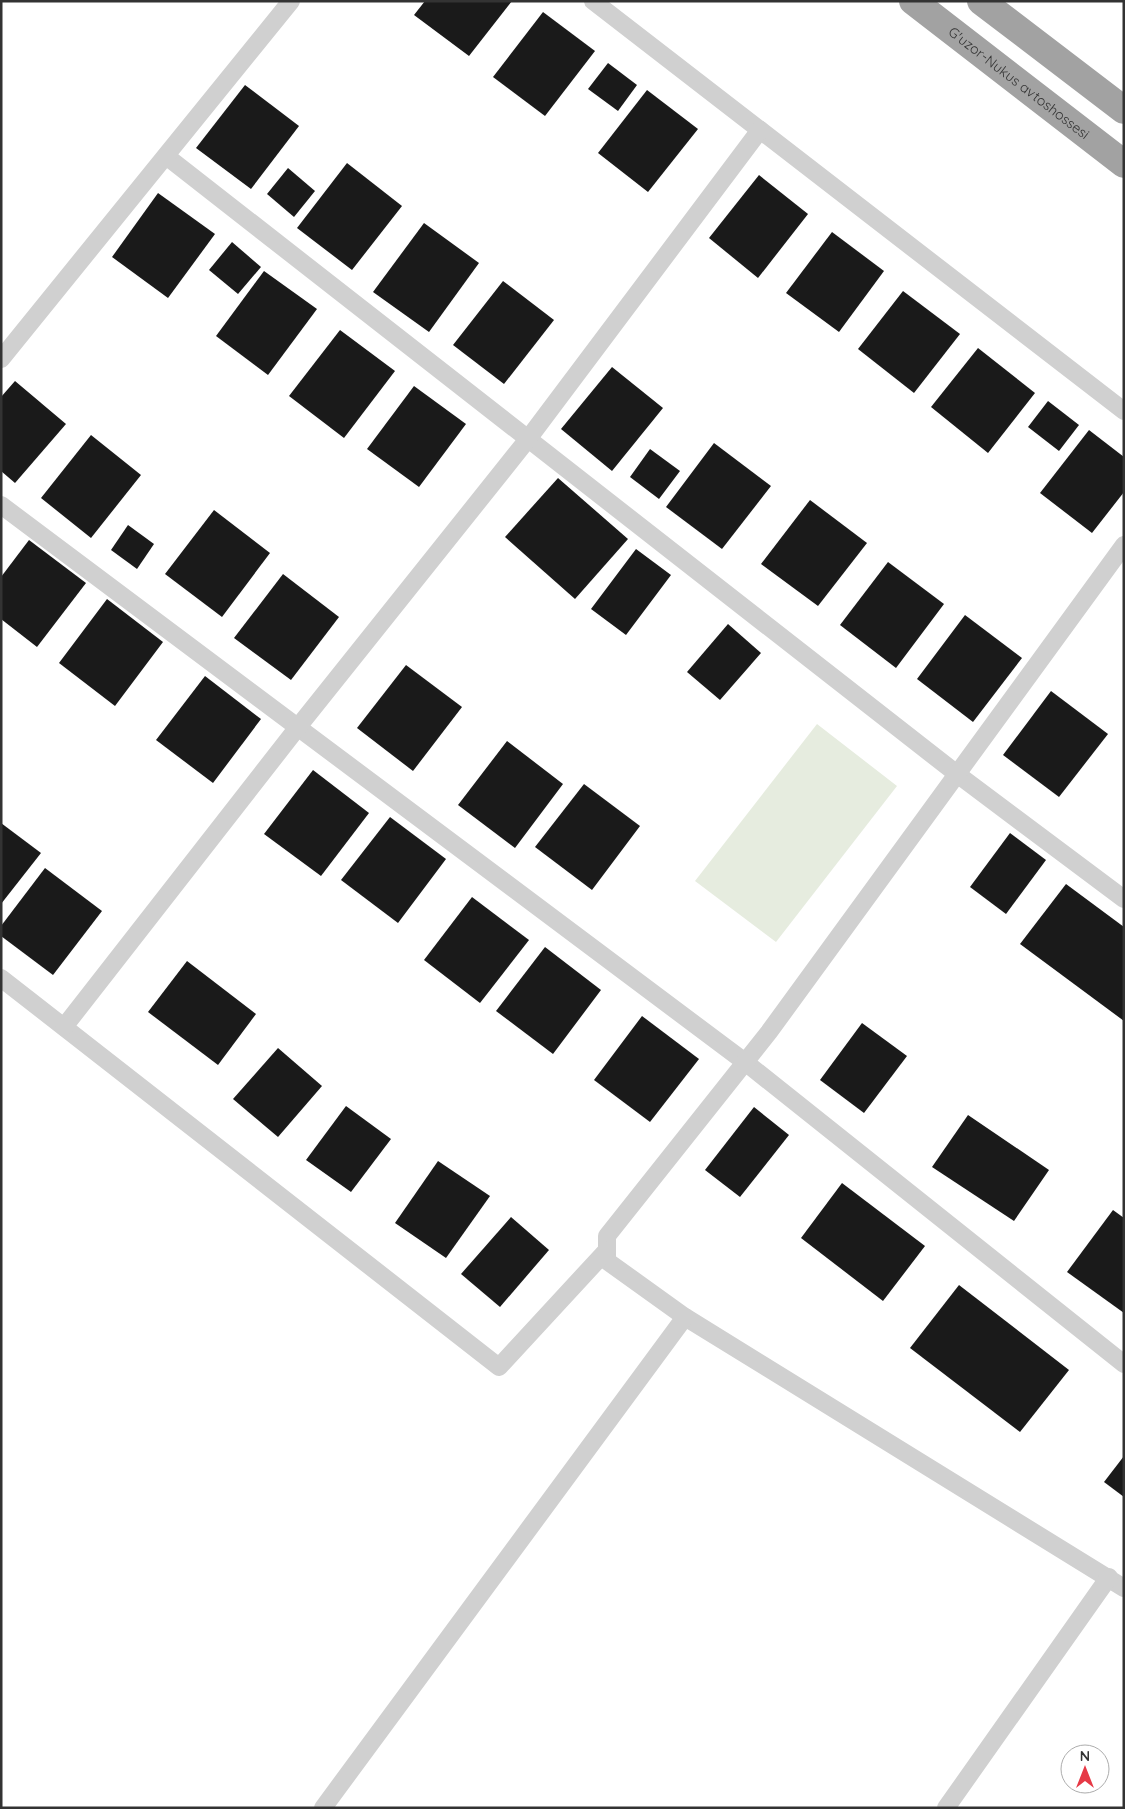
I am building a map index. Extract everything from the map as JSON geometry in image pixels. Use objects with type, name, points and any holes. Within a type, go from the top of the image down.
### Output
[{"type":"highway","name":"G'uzor-Nukus avtoshossesi","points":[[913,1],[1124,164]]},
{"type":"highway","points":[[981,1],[1124,110]]},
{"type":"lane","points":[[1,359],[290,1]]},
{"type":"lane","points":[[594,1],[1124,411]]},
{"type":"lane","points":[[64,1027],[298,727],[528,439],[760,130]]},
{"type":"lane","points":[[166,156],[957,774],[1124,899]]},
{"type":"lane","points":[[1,505],[745,1062],[1124,1364]]},
{"type":"lane","points":[[1124,545],[745,1062],[607,1236],[607,1261],[685,1317],[1124,1588]]},
{"type":"lane","points":[[1,978],[499,1367],[607,1250]]},
{"type":"lane","points":[[323,1808],[685,1317]]},
{"type":"lane","points":[[946,1808],[1109,1577]]},
{"type":"shaded area","points":[[817,724],[897,786],[776,942],[695,881]]},
{"type":"building","points":[[425,1],[512,1],[469,56],[414,15]]},
{"type":"building","points":[[543,12],[595,51],[545,116],[493,77]]},
{"type":"building","points":[[608,63],[637,85],[618,111],[588,89]]},
{"type":"building","points":[[245,85],[299,126],[251,189],[196,148]]},
{"type":"building","points":[[647,90],[698,129],[648,192],[598,153]]},
{"type":"building","points":[[347,163],[402,206],[352,270],[297,228]]},
{"type":"building","points":[[288,168],[315,191],[294,217],[267,194]]},
{"type":"building","points":[[759,175],[808,214],[758,278],[709,238]]},
{"type":"building","points":[[158,193],[215,234],[168,298],[112,257]]},
{"type":"building","points":[[424,223],[479,263],[429,332],[373,292]]},
{"type":"building","points":[[832,232],[884,271],[839,332],[786,293]]},
{"type":"building","points":[[232,242],[261,267],[238,294],[209,270]]},
{"type":"building","points":[[264,271],[317,309],[268,375],[216,336]]},
{"type":"building","points":[[503,281],[554,320],[504,384],[453,345]]},
{"type":"building","points":[[903,291],[960,334],[914,393],[858,349]]},
{"type":"building","points":[[340,330],[395,371],[344,438],[289,396]]},
{"type":"building","points":[[978,348],[1035,393],[988,453],[931,407]]},
{"type":"building","points":[[612,367],[663,408],[612,471],[561,429]]},
{"type":"building","points":[[15,381],[66,424],[15,483],[1,471],[1,397]]},
{"type":"building","points":[[414,386],[466,424],[419,487],[367,449]]},
{"type":"building","points":[[1048,401],[1079,425],[1059,451],[1028,427]]},
{"type":"building","points":[[1089,430],[1124,457],[1124,492],[1092,533],[1040,493]]},
{"type":"building","points":[[91,435],[141,475],[91,538],[41,498]]},
{"type":"building","points":[[714,443],[771,486],[722,549],[666,507]]},
{"type":"building","points":[[650,449],[680,471],[659,499],[630,477]]},
{"type":"building","points":[[558,478],[628,539],[575,599],[505,537]]},
{"type":"building","points":[[810,500],[867,543],[818,606],[761,564]]},
{"type":"building","points":[[214,510],[270,553],[222,617],[165,574]]},
{"type":"building","points":[[128,525],[154,544],[137,569],[111,550]]},
{"type":"building","points":[[29,540],[86,583],[37,647],[1,619],[1,577]]},
{"type":"building","points":[[636,549],[671,575],[626,635],[591,609]]},
{"type":"building","points":[[888,562],[944,604],[896,668],[840,625]]},
{"type":"building","points":[[283,574],[339,617],[291,680],[234,638]]},
{"type":"building","points":[[107,599],[163,642],[115,706],[59,663]]},
{"type":"building","points":[[965,615],[1022,658],[973,722],[917,679]]},
{"type":"building","points":[[728,624],[761,653],[720,700],[687,672]]},
{"type":"building","points":[[406,665],[462,707],[413,771],[357,728]]},
{"type":"building","points":[[205,676],[261,719],[213,783],[156,740]]},
{"type":"building","points":[[1051,691],[1108,734],[1059,797],[1003,755]]},
{"type":"building","points":[[507,741],[563,784],[515,848],[458,805]]},
{"type":"building","points":[[313,770],[369,813],[321,876],[264,834]]},
{"type":"building","points":[[584,784],[640,826],[592,890],[535,847]]},
{"type":"building","points":[[390,817],[446,859],[398,923],[341,880]]},
{"type":"building","points":[[1,823],[41,853],[1,904]]},
{"type":"building","points":[[1010,833],[1046,860],[1006,914],[970,887]]},
{"type":"building","points":[[45,868],[102,911],[53,975],[1,936],[1,926]]},
{"type":"building","points":[[1066,884],[1124,927],[1124,1021],[1020,944]]},
{"type":"building","points":[[472,897],[529,940],[480,1003],[424,960]]},
{"type":"building","points":[[545,947],[601,990],[553,1054],[496,1011]]},
{"type":"building","points":[[187,961],[256,1014],[218,1065],[148,1012]]},
{"type":"building","points":[[642,1016],[699,1059],[650,1122],[594,1080]]},
{"type":"building","points":[[862,1023],[907,1056],[864,1113],[820,1080]]},
{"type":"building","points":[[278,1048],[322,1086],[278,1137],[233,1099]]},
{"type":"building","points":[[346,1106],[391,1139],[351,1192],[306,1160]]},
{"type":"building","points":[[754,1107],[789,1135],[740,1197],[705,1170]]},
{"type":"building","points":[[968,1115],[1049,1170],[1014,1221],[932,1167]]},
{"type":"building","points":[[438,1161],[490,1196],[446,1258],[395,1223]]},
{"type":"building","points":[[842,1183],[925,1246],[883,1301],[801,1238]]},
{"type":"building","points":[[1113,1210],[1124,1218],[1124,1313],[1067,1272]]},
{"type":"building","points":[[511,1217],[549,1250],[500,1307],[461,1274]]},
{"type":"building","points":[[959,1285],[1069,1370],[1020,1432],[910,1348]]},
{"type":"building","points":[[1124,1456],[1124,1497],[1104,1482]]}]
